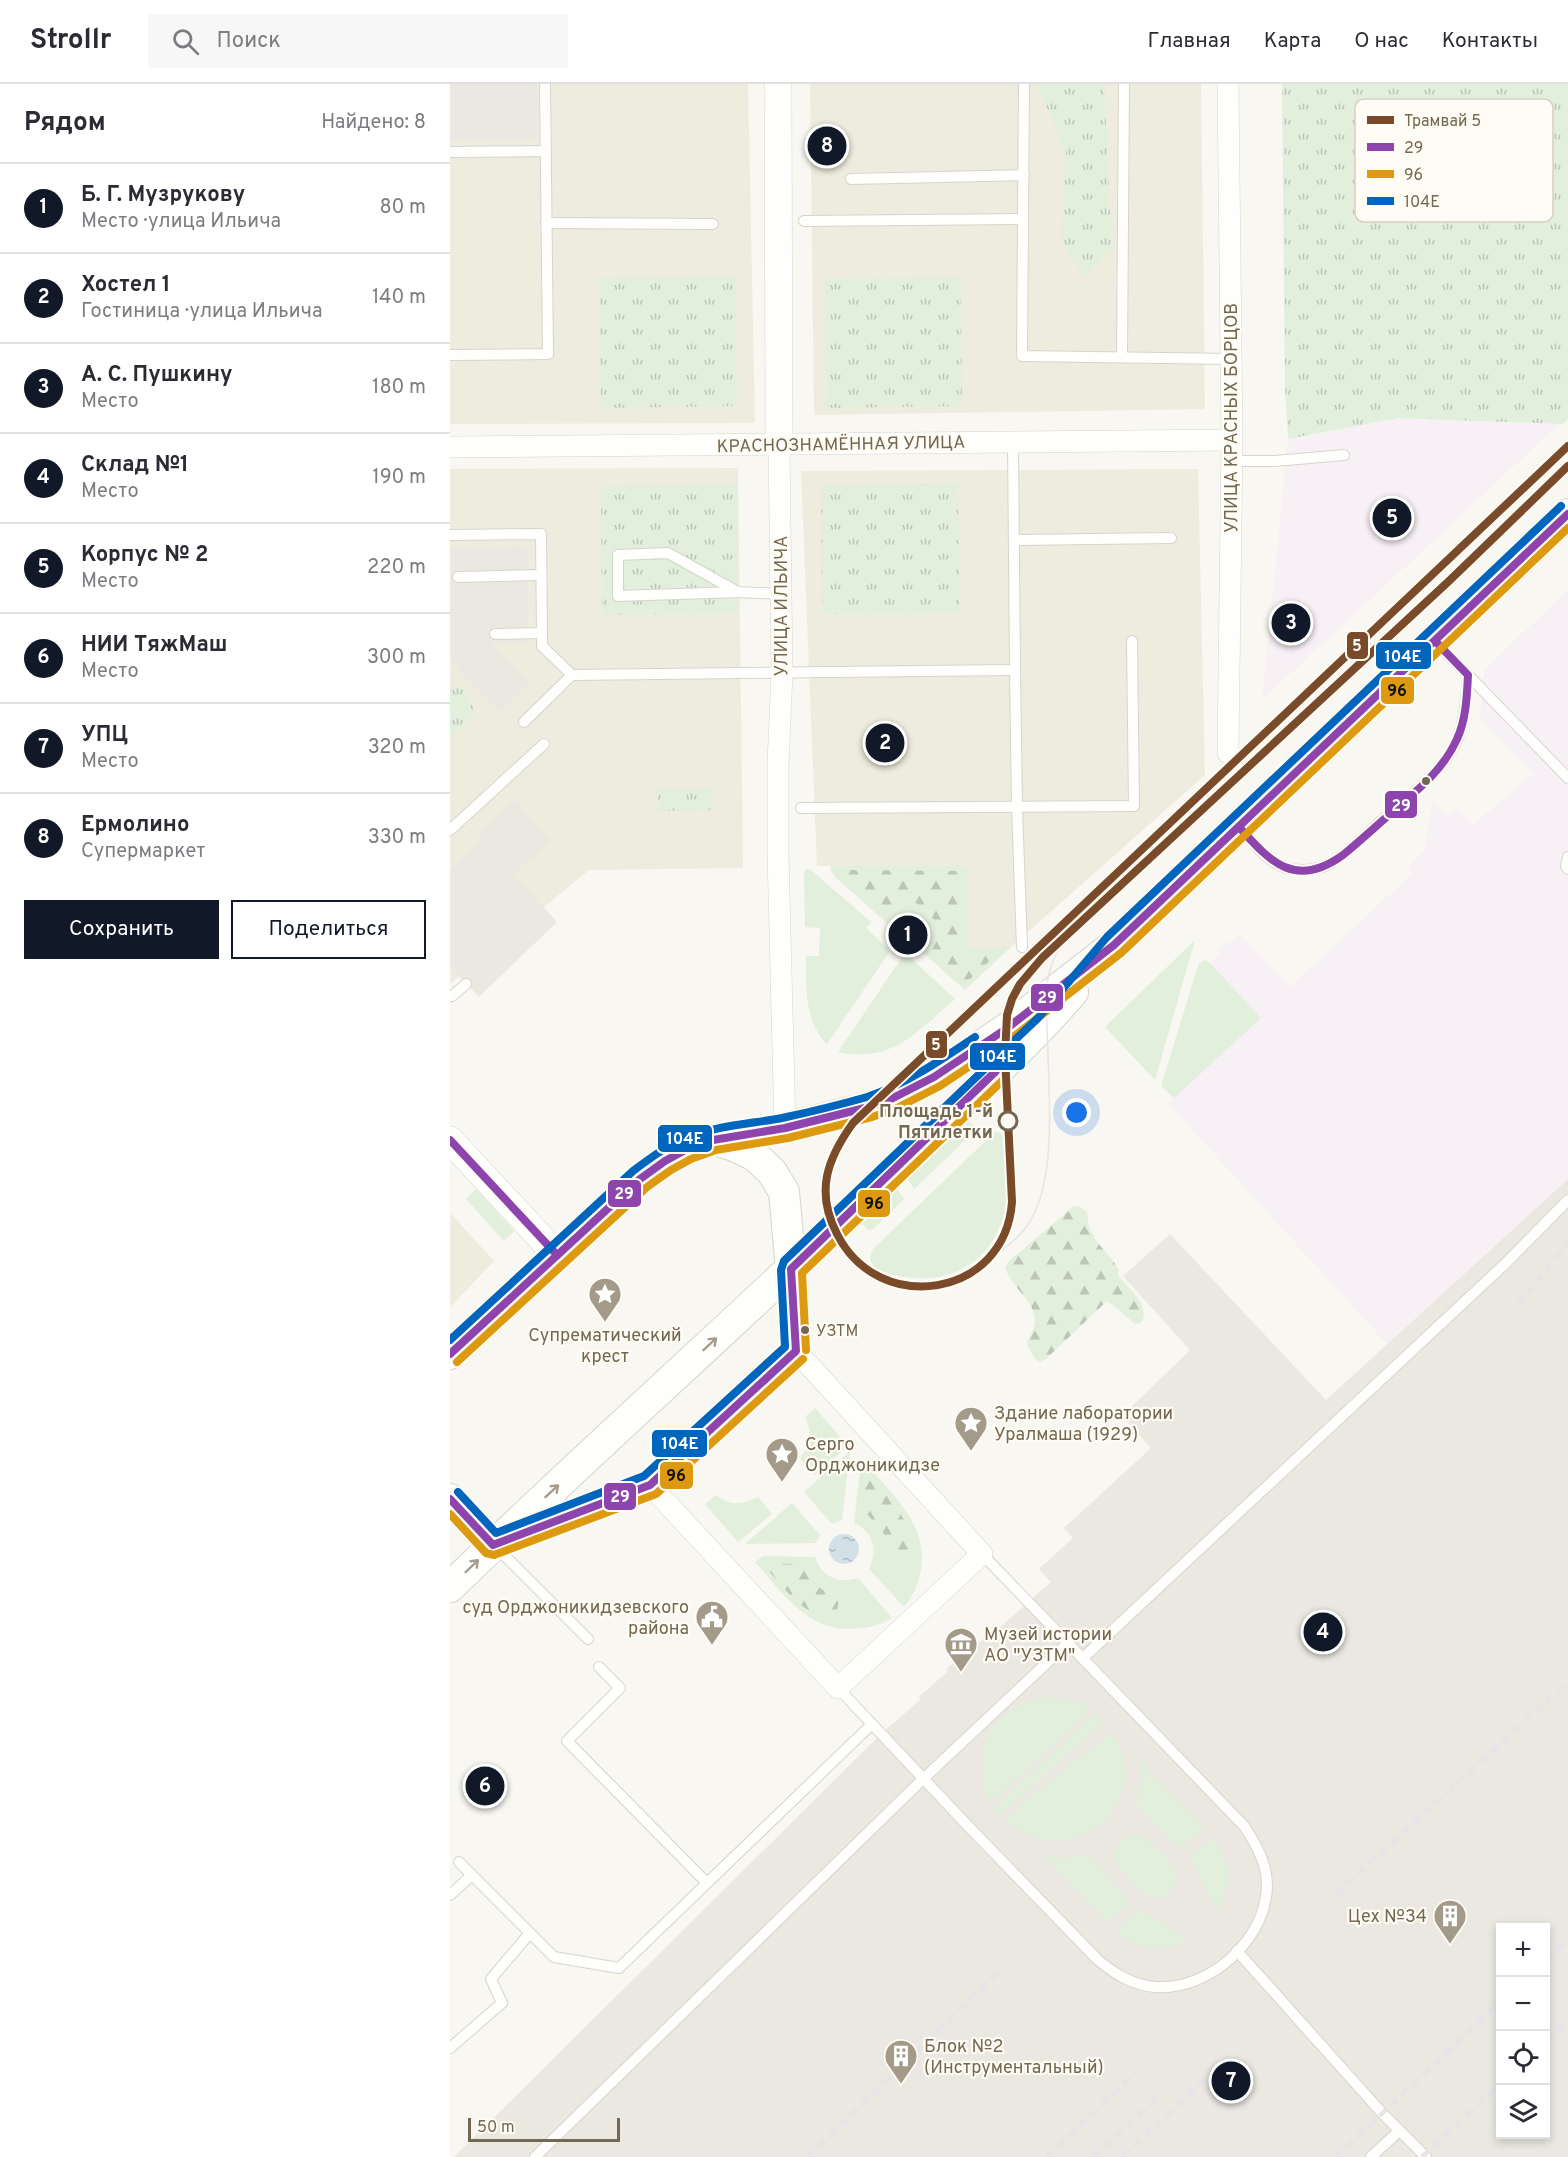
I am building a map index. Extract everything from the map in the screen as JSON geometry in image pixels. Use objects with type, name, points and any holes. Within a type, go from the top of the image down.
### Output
[{"type":"main road","points":[[450,1354],[640,1179],[672,1157],[713,1140],[785,1128],[869,1107],[910,1091],[949,1068],[1006,1029],[1114,945],[1568,514]]},
{"type":"main road","points":[[450,1587],[791,1269],[1046,1025],[1114,945]]},
{"type":"main road","points":[[785,1128],[784,1192],[791,1269]]},
{"type":"main road","points":[[713,1140],[734,1146],[755,1156],[772,1172],[784,1192]]},
{"type":"main road","points":[[450,1499],[493,1545]]},
{"type":"street","name":"УЛИЦА ИЛЬИЧА","points":[[778,84],[782,672],[778,765],[778,854],[785,1128]]},
{"type":"street","name":"УЛИЦА КРАСНЫХ БОРЦОВ","points":[[1228,84],[1232,450],[1228,753]]},
{"type":"street","name":"КРАСНОЗНАМЁННАЯ УЛИЦА","points":[[450,447],[1013,442],[1232,450]]},
{"type":"street","points":[[450,1140],[557,1255]]},
{"type":"street","points":[[650,1485],[838,1688],[982,1554],[796,1351],[791,1269]]},
{"type":"street","points":[[493,1545],[650,1485],[796,1351]]},
{"type":"lane","points":[[450,355],[548,354],[545,84]]},
{"type":"lane","points":[[1024,84],[1022,356],[1231,359]]},
{"type":"lane","points":[[1122,357],[1124,84]]},
{"type":"lane","points":[[450,152],[546,151]]},
{"type":"lane","points":[[851,179],[1024,176]]},
{"type":"lane","points":[[804,221],[1023,219]]},
{"type":"lane","points":[[546,223],[712,224]]},
{"type":"lane","points":[[1013,442],[1017,807],[1022,947]]},
{"type":"lane","points":[[1232,450],[1275,461],[1344,455]]},
{"type":"lane","points":[[450,535],[541,534],[542,646],[572,675]]},
{"type":"lane","points":[[1014,540],[1171,538]]},
{"type":"lane","points":[[738,592],[668,554],[618,555],[618,596],[738,592],[781,594]]},
{"type":"lane","points":[[458,577],[541,575]]},
{"type":"lane","points":[[495,634],[542,633]]},
{"type":"lane","points":[[801,808],[1134,806],[1132,641]]},
{"type":"lane","points":[[1435,641],[1568,778]]},
{"type":"lane","points":[[524,722],[572,675],[1015,670]]},
{"type":"lane","points":[[1239,827],[1272,862],[1282,866],[1302,870],[1317,869],[1346,853],[1426,780],[1445,758],[1458,738],[1467,694],[1468,675]]},
{"type":"lane","points":[[450,830],[544,744]]},
{"type":"lane","points":[[1568,857],[1566,859],[1568,869]]},
{"type":"lane","points":[[451,996],[466,984]]},
{"type":"lane","points":[[1083,1658],[1497,1271],[1568,1200]]},
{"type":"lane","points":[[493,1545],[588,1639]]},
{"type":"lane","points":[[838,1688],[1098,1960],[1118,1976],[1135,1983],[1156,1987],[1180,1985],[1200,1979],[1237,1951],[1249,1939],[1258,1924],[1263,1910],[1267,1883],[1262,1856],[1244,1827],[982,1554]]},
{"type":"lane","points":[[535,2157],[923,1779],[1068,1643]]},
{"type":"lane","points":[[600,1667],[620,1688],[567,1741],[707,1883]]},
{"type":"lane","points":[[459,1862],[554,1957],[619,1968],[872,1724]]},
{"type":"lane","points":[[450,1895],[472,1875]]},
{"type":"lane","points":[[450,2048],[502,2003],[491,1979],[530,1933]]},
{"type":"lane","points":[[1237,1951],[1399,2131],[1426,2157]]},
{"type":"lane","points":[[1371,2157],[1399,2131]]},
{"type":"shaded area","points":[[450,84],[748,84],[755,423],[450,424]]},
{"type":"shaded area","points":[[450,84],[537,84],[538,139],[450,141]]},
{"type":"shaded area","points":[[810,84],[1201,84],[1205,409],[814,415]]},
{"type":"shaded area","points":[[1291,408],[1559,424],[1262,700]]},
{"type":"shaded area","points":[[738,468],[743,868],[589,870],[450,984],[450,469]]},
{"type":"shaded area","points":[[1198,469],[1205,775],[1011,947],[968,947],[968,866],[817,866],[801,471]]},
{"type":"shaded area","points":[[527,546],[528,642],[490,642],[530,682],[500,712],[450,661],[450,547]]},
{"type":"shaded area","points":[[1568,590],[1568,1179],[1387,1344],[1168,1103],[1261,1018],[1210,963],[1220,953],[1218,949],[1228,940],[1231,943],[1240,934],[1290,987],[1413,873],[1408,866],[1424,851],[1433,801],[1448,817],[1458,808],[1473,825],[1533,774],[1480,718],[1484,670]]},
{"type":"shaded area","points":[[515,800],[550,841],[513,874],[557,922],[479,997],[450,967],[450,870],[482,840],[477,833]]},
{"type":"shaded area","points":[[1568,1179],[1568,2157],[454,2157],[881,1734],[920,1700],[919,1697],[948,1671],[946,1669],[987,1636],[989,1637],[1051,1582],[1039,1569],[1073,1538],[1064,1528],[1151,1448],[1122,1416],[1190,1350],[1123,1276],[1170,1234],[1326,1400]]},
{"type":"shaded area","points":[[450,1213],[494,1261],[450,1307]]},
{"type":"green space","points":[[1037,84],[1104,84],[1112,249],[1083,277],[1061,240],[1066,152]]},
{"type":"green space","points":[[1282,84],[1568,84],[1568,419],[1563,424],[1397,418],[1288,439],[1285,388]]},
{"type":"green space","points":[[736,276],[737,406],[601,408],[599,278]]},
{"type":"green space","points":[[961,277],[962,406],[826,408],[825,279]]},
{"type":"green space","points":[[737,484],[738,613],[602,615],[601,486]]},
{"type":"green space","points":[[958,484],[959,613],[822,614],[821,485]]},
{"type":"green space","points":[[462,685],[476,714],[450,738],[450,690]]},
{"type":"green space","points":[[658,789],[712,789],[712,810],[658,811]]},
{"type":"green space","points":[[831,866],[968,866],[968,947],[1011,947],[965,990],[912,943],[921,933],[908,921],[897,932],[836,878],[831,871]]},
{"type":"green space","points":[[806,869],[811,870],[871,922],[866,928],[890,951],[827,1044],[814,1025],[808,1003],[806,956],[819,956],[820,928],[805,927],[804,874]]},
{"type":"green space","points":[[841,870],[957,871],[961,873],[963,948],[966,952],[999,952],[965,981],[934,955],[932,950],[938,938],[939,926],[925,909],[910,899],[893,903],[887,909],[876,910],[843,881],[838,872]]},
{"type":"green space","points":[[1195,940],[1155,1080],[1105,1027]]},
{"type":"green space","points":[[905,953],[955,999],[916,1033],[889,1049],[857,1054],[838,1052]]},
{"type":"green space","points":[[1205,960],[1261,1018],[1174,1098],[1161,1086],[1199,963]]},
{"type":"green space","points":[[967,1119],[977,1129],[914,1189],[907,1178]]},
{"type":"green space","points":[[995,1132],[1000,1132],[1003,1137],[1007,1155],[1006,1205],[1000,1226],[990,1244],[977,1259],[960,1270],[940,1276],[918,1278],[894,1275],[875,1267],[870,1258],[873,1249]]},
{"type":"green space","points":[[476,1189],[514,1231],[504,1241],[466,1199]]},
{"type":"green space","points":[[897,1189],[904,1199],[873,1229],[869,1230],[863,1225],[863,1221]]},
{"type":"green space","points":[[1078,1206],[1087,1214],[1091,1232],[1116,1264],[1119,1270],[1118,1275],[1133,1291],[1141,1304],[1144,1317],[1141,1323],[1135,1324],[1112,1304],[1106,1302],[1040,1362],[1035,1359],[1027,1344],[1035,1324],[1034,1313],[1005,1267],[1073,1207]]},
{"type":"green space","points":[[815,1408],[848,1446],[815,1475],[800,1459],[809,1438],[809,1428],[805,1417]]},
{"type":"green space","points":[[850,1451],[842,1520],[832,1524],[804,1492]]},
{"type":"green space","points":[[866,1464],[897,1499],[914,1525],[919,1538],[922,1553],[920,1574],[913,1594],[904,1607],[869,1569],[873,1555],[872,1542],[866,1531],[854,1523],[860,1471]]},
{"type":"green space","points":[[867,1472],[891,1500],[906,1523],[911,1545],[907,1554],[894,1555],[883,1532],[865,1512],[863,1506]]},
{"type":"green space","points":[[716,1495],[731,1503],[758,1497],[772,1514],[738,1542],[705,1504]]},
{"type":"green space","points":[[792,1503],[820,1535],[816,1543],[745,1544]]},
{"type":"green space","points":[[763,1556],[815,1557],[822,1570],[832,1577],[844,1580],[858,1578],[892,1618],[878,1625],[857,1629],[836,1628],[822,1624],[797,1608],[755,1562]]},
{"type":"green space","points":[[762,1563],[795,1564],[801,1567],[818,1587],[839,1601],[836,1614],[827,1617],[816,1615],[806,1609]]},
{"type":"green space","points":[[1050,1697],[1079,1703],[1092,1710],[990,1803],[983,1784],[981,1765],[983,1748],[990,1733],[1013,1709],[1030,1701]]},
{"type":"green space","points":[[1095,1714],[1103,1722],[1000,1816],[994,1808]]},
{"type":"green space","points":[[1112,1733],[1124,1759],[1124,1785],[1116,1807],[1100,1824],[1080,1836],[1056,1840],[1030,1836],[1005,1820],[1043,1786]]},
{"type":"green space","points":[[1140,1761],[1204,1829],[1180,1848],[1136,1804],[1141,1781]]},
{"type":"green space","points":[[1132,1836],[1158,1848],[1171,1864],[1175,1873],[1175,1882],[1166,1895],[1156,1897],[1145,1894],[1121,1870],[1115,1857],[1115,1851],[1117,1845]]},
{"type":"green space","points":[[1214,1838],[1224,1856],[1228,1873],[1226,1891],[1217,1910],[1190,1858]]},
{"type":"green space","points":[[1087,1854],[1129,1901],[1108,1923],[1043,1856],[1065,1858]]},
{"type":"green space","points":[[1138,1909],[1188,1939],[1169,1947],[1151,1949],[1117,1932]]},
{"type":"water","points":[[844,1534],[855,1538],[859,1549],[855,1560],[844,1564],[833,1560],[829,1549],[833,1538]]},
{"type":"tram line","name":"5","points":[[1568,446],[853,1123],[836,1150],[827,1176],[826,1190],[830,1219],[837,1234],[856,1260],[881,1278],[909,1286],[938,1285],[965,1276],[988,1259],[1004,1234],[1012,1202],[1005,1056],[1007,1015],[1020,984],[1042,958],[1449,581],[1568,466]]},
{"type":"tram line","points":[[982,1266],[1019,1235],[1029,1223],[1040,1200],[1049,1141],[1047,984],[1056,955],[1073,929]]},
{"type":"railway","points":[[1518,1305],[1568,1243]]},
{"type":"railway","points":[[1336,1894],[1568,1682]]},
{"type":"railway","points":[[1550,1956],[1568,1939]]},
{"type":"railway","points":[[808,2157],[999,1971]]},
{"type":"railway","points":[[1336,2157],[1496,2006]]},
{"type":"railway","points":[[1550,2038],[1568,2020]]},
{"type":"railway","points":[[1122,2157],[1217,2068]]},
{"type":"railway","points":[[1047,2157],[1135,2073]]},
{"type":"railway","points":[[1422,2157],[1499,2085]]},
{"type":"railway","points":[[1094,2157],[1158,2097]]},
{"type":"transit line","name":"104Е","points":[[458,1492],[496,1533],[644,1476],[785,1347],[781,1270],[784,1261],[1038,1018],[1107,937],[1561,506]]},
{"type":"transit line","name":"29","points":[[450,1354],[640,1179],[665,1161],[687,1149],[713,1140],[785,1128],[869,1107],[891,1099],[934,1077],[1006,1029],[1114,945],[1568,514]]},
{"type":"transit line","name":"96","points":[[457,1362],[647,1187],[671,1170],[691,1159],[716,1150],[788,1138],[895,1109],[940,1086],[1012,1038],[1121,953],[1568,528]]},
{"type":"transit line","name":"29","points":[[1239,827],[1274,861],[1298,871],[1311,870],[1326,865],[1343,855],[1418,790],[1451,751],[1460,732],[1466,708],[1468,675],[1435,641]]},
{"type":"transit line","name":"104Е","points":[[450,1340],[633,1171],[670,1146],[707,1131],[782,1118],[881,1092],[936,1063],[975,1037]]},
{"type":"transit line","name":"29","points":[[450,1499],[493,1545],[650,1485],[796,1351],[791,1269],[996,1071]]},
{"type":"transit line","name":"96","points":[[806,1350],[802,1273],[1002,1081]]},
{"type":"transit line","name":"29","points":[[450,1140],[557,1255]]},
{"type":"transit line","name":"96","points":[[450,1514],[486,1553],[494,1555],[656,1494],[803,1359]]},
{"type":"place","name":"Ермолино","points":[[827,146]]},
{"type":"place","name":"Корпус № 2","points":[[1392,518]]},
{"type":"place","name":"А. С. Пушкину","points":[[1291,623]]},
{"type":"place","name":"Хостел 1","points":[[885,743]]},
{"type":"place","name":"Б. Г. Музрукову","points":[[908,935]]},
{"type":"place","name":"Площадь 1-й Пятилетки","points":[[1008,1121]]},
{"type":"place","name":"Супрематический крест","points":[[605,1323]]},
{"type":"place","name":"УЗТМ","points":[[805,1330]]},
{"type":"place","name":"Здание лаборатории Уралмаша (1929)","points":[[971,1452]]},
{"type":"place","name":"Серго Орджоникидзе","points":[[782,1483]]},
{"type":"place","name":"Склад №1","points":[[1323,1632]]},
{"type":"place","name":"суд Орджоникидзевского района","points":[[712,1646]]},
{"type":"place","name":"Музей истории АО \"УЗТМ\"","points":[[961,1673]]},
{"type":"place","name":"НИИ ТяжМаш","points":[[485,1786]]},
{"type":"place","name":"Цех №34","points":[[1450,1945]]},
{"type":"place","name":"УПЦ","points":[[1231,2081]]},
{"type":"place","name":"Блок №2 (Инструментальный)","points":[[901,2085]]}]
